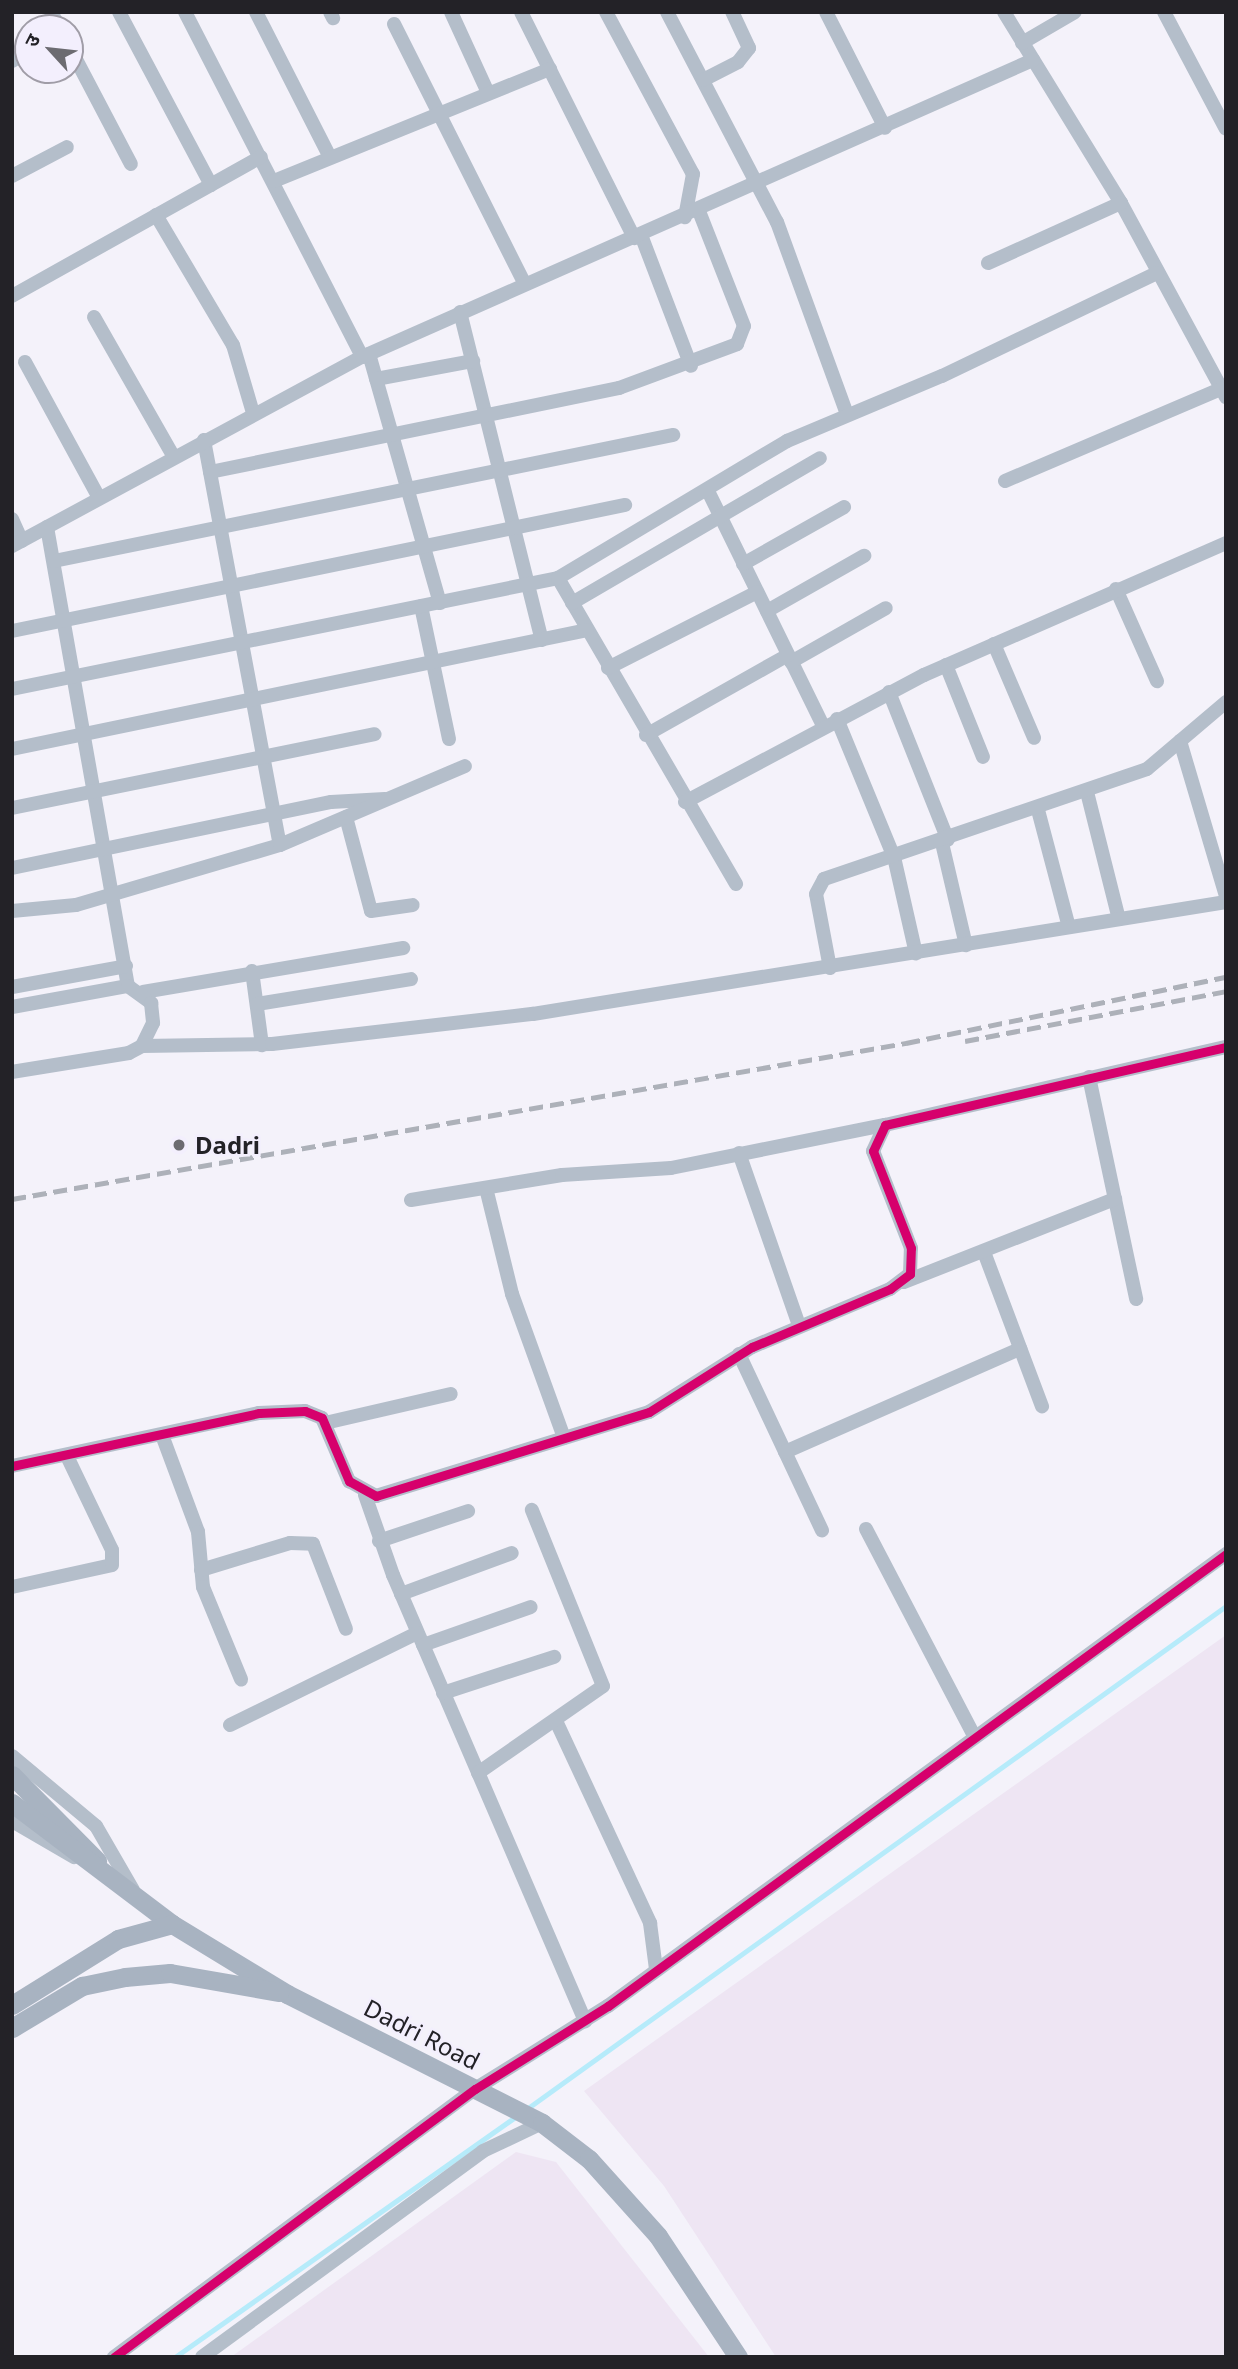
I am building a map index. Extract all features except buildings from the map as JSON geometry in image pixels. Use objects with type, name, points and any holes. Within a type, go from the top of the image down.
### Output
[{"type":"main road","name":"Dadri Road","points":[[12,1775],[97,1861]]},
{"type":"main road","name":"Dadri Road","points":[[12,1803],[45,1829],[97,1861],[172,1924],[287,1994],[534,2119],[589,2159],[658,2236],[738,2357]]},
{"type":"main road","points":[[12,2005],[118,1939],[172,1924]]},
{"type":"main road","points":[[12,2028],[82,1986],[125,1978],[170,1973],[287,1994]]},
{"type":"street","points":[[119,12],[211,185]]},
{"type":"street","points":[[185,12],[366,355],[376,379],[440,603]]},
{"type":"street","points":[[256,12],[330,157]]},
{"type":"street","points":[[451,12],[488,93]]},
{"type":"street","points":[[521,12],[638,236],[691,366]]},
{"type":"street","points":[[606,12],[693,174],[684,217]]},
{"type":"street","points":[[667,12],[759,184],[811,306],[847,414]]},
{"type":"street","points":[[703,80],[738,62],[749,48],[732,12]]},
{"type":"street","points":[[826,12],[885,128]]},
{"type":"street","points":[[1004,12],[1121,203],[1224,393],[1005,481]]},
{"type":"street","points":[[1022,43],[1075,12]]},
{"type":"street","points":[[1164,12],[1226,128]]},
{"type":"street","points":[[394,24],[525,284]]},
{"type":"street","points":[[12,519],[17,543],[253,413],[366,355],[460,312],[699,211],[1033,60]]},
{"type":"street","points":[[274,181],[438,112],[550,69]]},
{"type":"street","points":[[84,75],[131,164]]},
{"type":"street","points":[[12,176],[67,147]]},
{"type":"street","points":[[12,296],[261,157]]},
{"type":"street","points":[[988,263],[1121,203]]},
{"type":"street","points":[[210,472],[392,436],[691,366],[737,344],[745,334],[699,211]]},
{"type":"street","points":[[156,215],[233,345],[253,413]]},
{"type":"street","points":[[12,689],[558,578],[708,491],[787,441],[1157,273]]},
{"type":"street","points":[[460,312],[542,640]]},
{"type":"street","points":[[94,317],[174,457]]},
{"type":"street","points":[[376,379],[473,361]]},
{"type":"street","points":[[25,362],[99,498]]},
{"type":"street","points":[[54,561],[222,531],[673,435]]},
{"type":"street","points":[[204,440],[234,586],[280,845]]},
{"type":"street","points":[[572,603],[820,458]]},
{"type":"street","points":[[708,491],[823,726]]},
{"type":"street","points":[[12,631],[625,505]]},
{"type":"street","points":[[743,564],[844,507]]},
{"type":"street","points":[[47,527],[116,894],[128,986]]},
{"type":"street","points":[[685,802],[889,692],[1116,589],[1226,543]]},
{"type":"street","points":[[767,611],[864,556]]},
{"type":"street","points":[[558,578],[646,735],[736,884]]},
{"type":"street","points":[[1116,589],[1157,681]]},
{"type":"street","points":[[608,668],[757,592]]},
{"type":"street","points":[[421,606],[449,739]]},
{"type":"street","points":[[646,735],[886,608]]},
{"type":"street","points":[[12,749],[587,630]]},
{"type":"street","points":[[994,644],[1034,738]]},
{"type":"street","points":[[946,666],[983,757]]},
{"type":"street","points":[[889,692],[945,841],[966,945]]},
{"type":"street","points":[[830,968],[818,886],[894,857],[1038,810],[1159,762],[1226,702]]},
{"type":"street","points":[[837,719],[894,857],[916,954]]},
{"type":"street","points":[[12,808],[375,734]]},
{"type":"street","points":[[1180,741],[1226,896]]},
{"type":"street","points":[[12,911],[116,894],[280,845],[465,766]]},
{"type":"street","points":[[1087,792],[1119,919]]},
{"type":"street","points":[[12,868],[107,846],[358,797],[388,799]]},
{"type":"street","points":[[1038,810],[1069,927]]},
{"type":"street","points":[[346,817],[371,911],[413,905]]},
{"type":"street","points":[[12,1072],[142,1046],[262,1045],[533,1014],[1226,902]]},
{"type":"street","points":[[12,1007],[128,986],[143,992],[252,971],[403,948]]},
{"type":"street","points":[[12,987],[126,966]]},
{"type":"street","points":[[252,971],[262,1045]]},
{"type":"street","points":[[257,1004],[411,979]]},
{"type":"street","points":[[142,1046],[153,1023],[143,992]]},
{"type":"street","points":[[411,1200],[562,1175],[621,1175],[739,1153],[885,1125],[1226,1047]]},
{"type":"street","points":[[1089,1077],[1136,1299]]},
{"type":"street","points":[[885,1125],[873,1151],[913,1256],[902,1283]]},
{"type":"street","points":[[739,1153],[799,1325]]},
{"type":"street","points":[[486,1188],[512,1294],[564,1438]]},
{"type":"street","points":[[365,1495],[649,1412],[739,1354],[799,1325],[1115,1199]]},
{"type":"street","points":[[984,1252],[1042,1406]]},
{"type":"street","points":[[785,1452],[1020,1349]]},
{"type":"street","points":[[739,1354],[822,1530]]},
{"type":"street","points":[[325,1423],[452,1394]]},
{"type":"street","points":[[12,1466],[259,1413],[305,1411],[325,1423],[349,1481],[365,1495],[379,1541],[401,1594],[585,2021]]},
{"type":"street","points":[[162,1435],[198,1532],[201,1570],[241,1679]]},
{"type":"street","points":[[12,1587],[112,1566],[112,1550],[67,1456]]},
{"type":"street","points":[[478,1773],[599,1692],[604,1680],[532,1510]]},
{"type":"street","points":[[379,1541],[468,1511]]},
{"type":"street","points":[[866,1529],[974,1736]]},
{"type":"street","points":[[201,1570],[290,1543],[313,1544],[346,1629]]},
{"type":"street","points":[[401,1594],[512,1553]]},
{"type":"street","points":[[114,2357],[479,2091],[585,2021],[1226,1554]]},
{"type":"street","points":[[230,1725],[420,1639],[531,1607]]},
{"type":"street","points":[[443,1693],[554,1657]]},
{"type":"street","points":[[556,1721],[650,1923],[656,1969]]},
{"type":"street","points":[[12,1756],[96,1826],[133,1890]]},
{"type":"street","points":[[12,1821],[48,1845],[114,1874]]},
{"type":"street","points":[[202,2357],[482,2151],[534,2119]]},
{"type":"shaded area","points":[[1226,1635],[1226,2357],[776,2357],[664,2186],[584,2091]]},
{"type":"shaded area","points":[[516,2152],[556,2162],[709,2357],[231,2357]]},
{"type":"waterway","points":[[528,2108],[1226,1606]]},
{"type":"waterway","points":[[175,2357],[515,2117]]},
{"type":"railway","points":[[12,1199],[906,1043],[1226,977]]},
{"type":"railway","points":[[965,1041],[1226,991]]},
{"type":"cycle path","points":[[12,1466],[259,1413],[305,1411],[322,1418],[349,1481],[376,1496],[649,1412],[752,1347],[890,1289],[910,1274],[911,1248],[873,1151],[885,1125],[1226,1047]]},
{"type":"cycle path","points":[[114,2357],[475,2089],[608,2006],[1226,1554]]},
{"type":"place","name":"Dadri","points":[[179,1145]]}]
